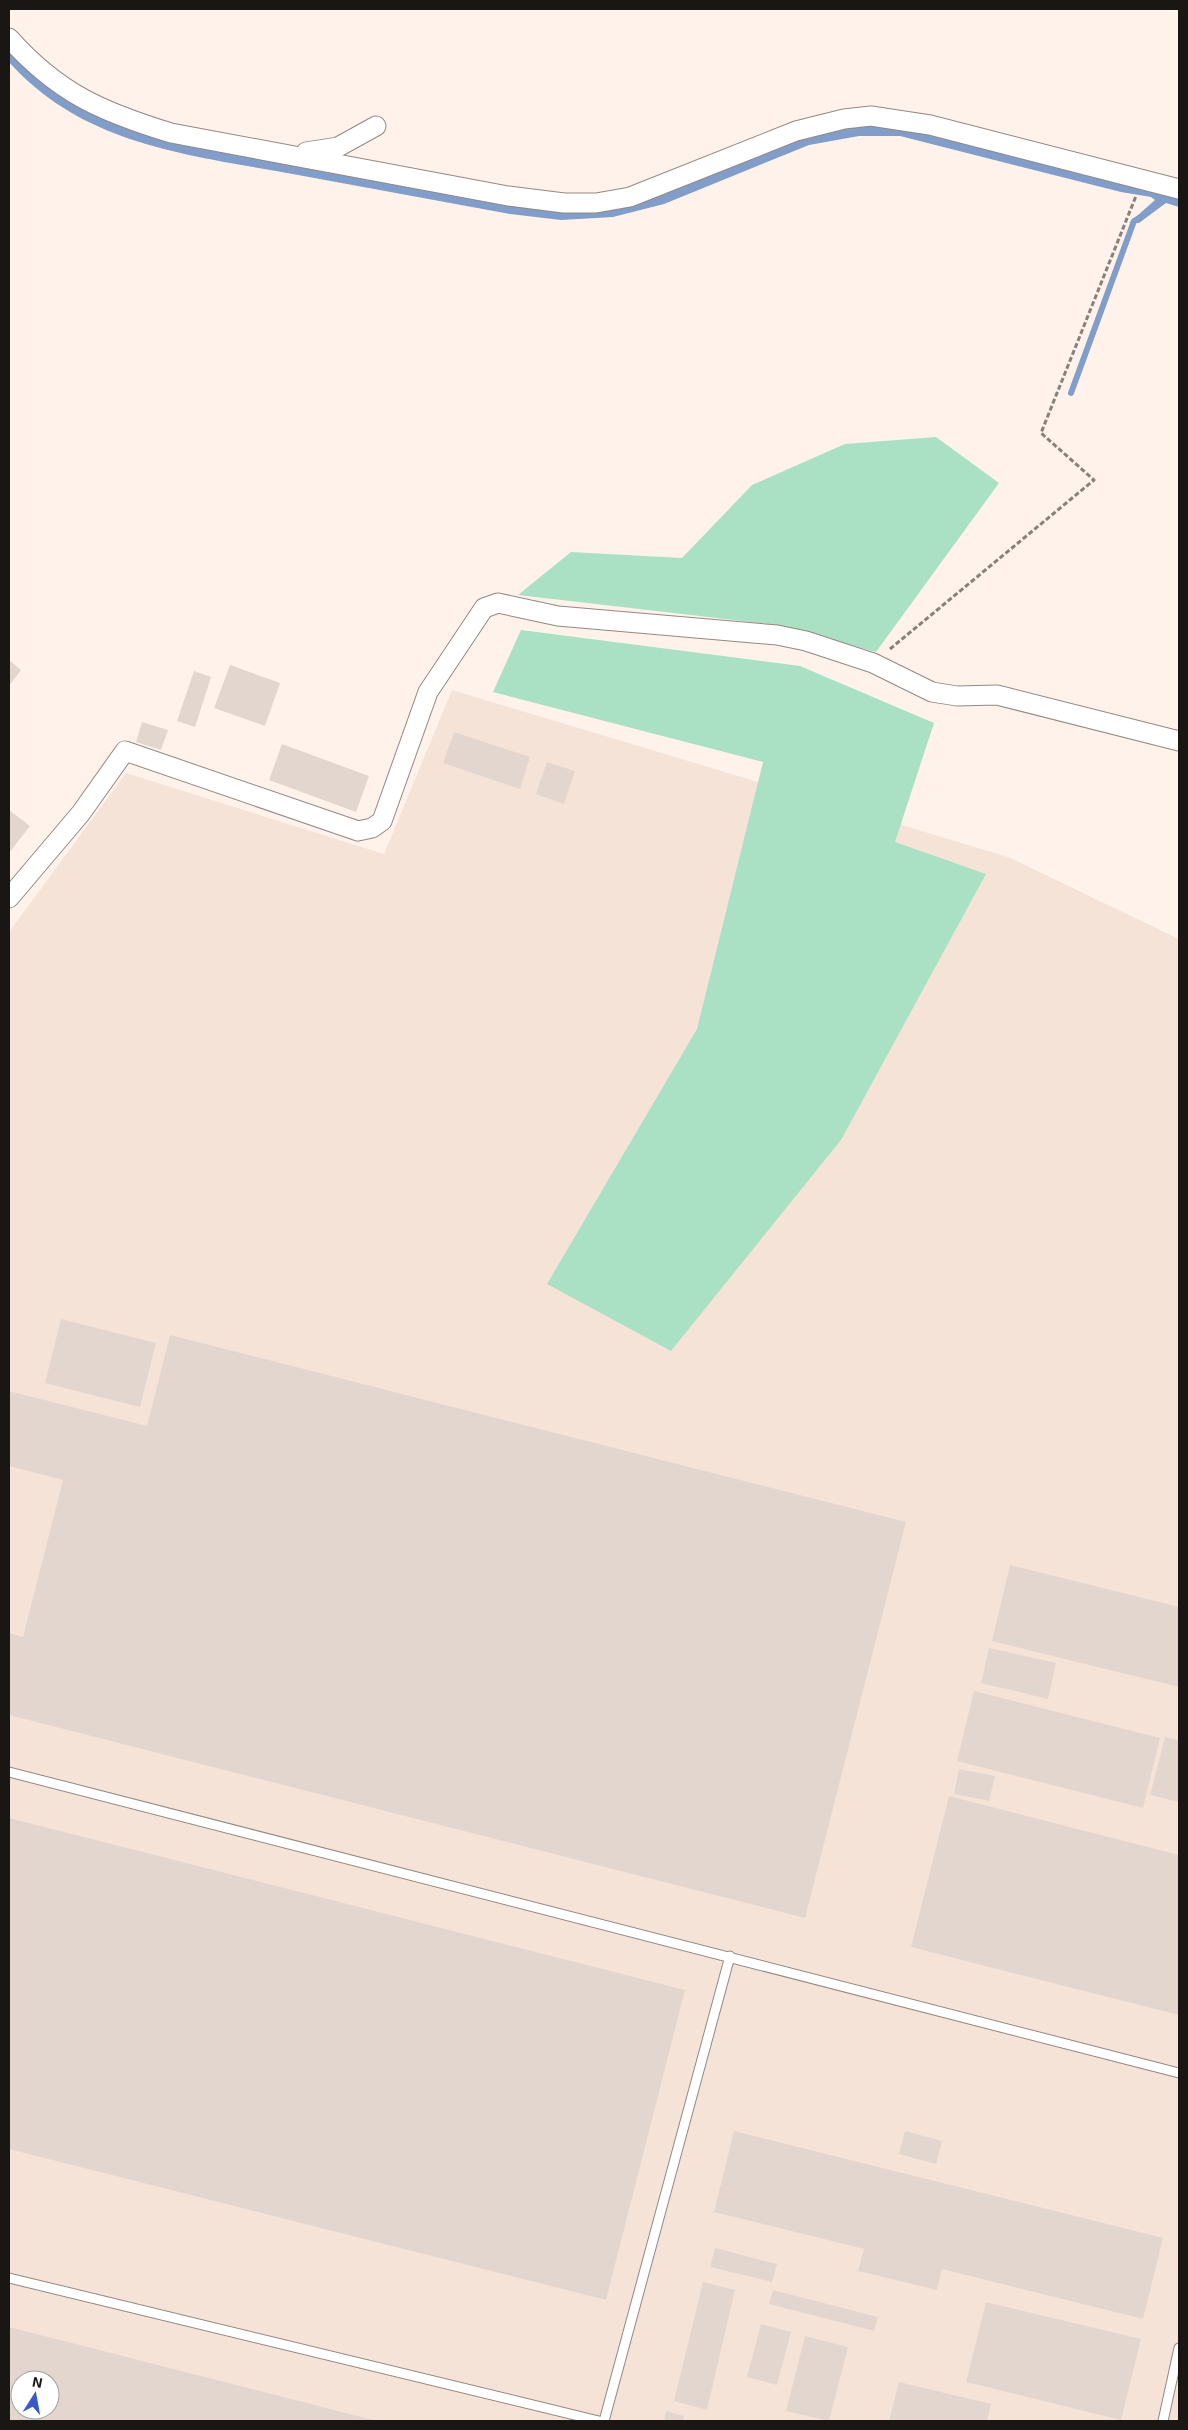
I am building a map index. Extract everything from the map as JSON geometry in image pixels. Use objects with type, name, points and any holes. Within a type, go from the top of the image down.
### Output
[{"type":"street","points":[[9,38],[33,64],[55,82],[85,100],[128,120],[172,133],[508,196],[564,203],[596,202],[630,197],[796,131],[844,119],[871,116],[930,125],[1179,189]]},
{"type":"street","points":[[290,154],[338,147],[376,126]]},
{"type":"street","points":[[9,898],[81,813],[125,751],[358,831],[372,828],[382,821],[428,692],[484,608],[498,603],[558,616],[777,635],[806,641],[873,663],[932,692],[957,696],[997,695],[1179,741]]},
{"type":"lane","points":[[9,1772],[1179,2073]]},
{"type":"lane","points":[[604,2421],[730,1956]]},
{"type":"lane","points":[[9,2278],[599,2421]]},
{"type":"lane","points":[[1163,2421],[1179,2348]]},
{"type":"path","points":[[873,663],[1094,480],[1041,433],[1143,180]]},
{"type":"shaded area","points":[[452,690],[1008,857],[1179,939],[1179,2421],[9,2421],[9,932],[126,773],[384,854]]},
{"type":"green space","points":[[936,437],[999,483],[876,652],[777,625],[518,595],[571,552],[682,558],[752,485],[845,444]]},
{"type":"green space","points":[[521,630],[800,666],[934,723],[895,842],[986,874],[841,1140],[671,1351],[547,1284],[697,1029],[763,762],[493,692]]},
{"type":"water","points":[[9,47],[126,127],[614,205],[805,133],[858,124],[902,125],[1179,196],[1179,207],[1166,203],[1139,223],[1129,223],[1155,200],[1151,197],[1121,192],[900,136],[859,136],[809,145],[664,204],[613,217],[561,220],[510,214],[219,161],[142,143],[106,130],[71,113],[39,90],[9,62]]},
{"type":"building","points":[[9,660],[21,670],[9,686]]},
{"type":"building","points":[[230,665],[280,683],[265,726],[214,708]]},
{"type":"building","points":[[194,671],[211,677],[195,727],[177,721]]},
{"type":"building","points":[[142,722],[168,730],[161,750],[136,742]]},
{"type":"building","points":[[454,732],[530,757],[520,789],[443,763]]},
{"type":"building","points":[[282,744],[369,776],[356,812],[269,780]]},
{"type":"building","points":[[547,762],[575,771],[564,804],[536,794]]},
{"type":"building","points":[[9,810],[30,826],[9,853]]},
{"type":"building","points":[[61,1319],[156,1343],[140,1407],[45,1383]]},
{"type":"building","points":[[170,1335],[906,1522],[805,1918],[9,1715],[9,1633],[23,1637],[63,1480],[9,1466],[9,1391],[147,1426]]},
{"type":"building","points":[[1010,1565],[1179,1607],[1179,1687],[992,1641]]},
{"type":"building","points":[[989,1648],[1056,1663],[1048,1699],[981,1683]]},
{"type":"building","points":[[974,1691],[1160,1738],[1143,1808],[957,1761]]},
{"type":"building","points":[[1165,1737],[1179,1740],[1179,1802],[1150,1795]]},
{"type":"building","points":[[959,1769],[995,1776],[989,1801],[954,1794]]},
{"type":"building","points":[[949,1796],[1179,1855],[1179,2015],[911,1947]]},
{"type":"building","points":[[9,1818],[685,1990],[606,2300],[9,2149]]},
{"type":"building","points":[[734,2131],[1163,2238],[1143,2319],[942,2269],[937,2290],[858,2271],[864,2249],[714,2212]]},
{"type":"building","points":[[905,2131],[942,2141],[936,2164],[899,2154]]},
{"type":"building","points":[[715,2248],[777,2264],[772,2282],[710,2267]]},
{"type":"building","points":[[703,2282],[735,2290],[707,2410],[674,2401]]},
{"type":"building","points":[[773,2290],[878,2317],[874,2331],[769,2304]]},
{"type":"building","points":[[986,2302],[1141,2339],[1121,2420],[966,2382]]},
{"type":"building","points":[[761,2324],[791,2332],[777,2385],[747,2377]]},
{"type":"building","points":[[9,2327],[377,2421],[9,2421]]},
{"type":"building","points":[[805,2336],[848,2347],[829,2421],[786,2411]]},
{"type":"building","points":[[899,2382],[991,2404],[987,2421],[889,2421]]},
{"type":"building","points":[[666,2411],[684,2416],[683,2421],[664,2421]]},
{"type":"waterway","points":[[1071,393],[1134,221],[1139,218]]}]
